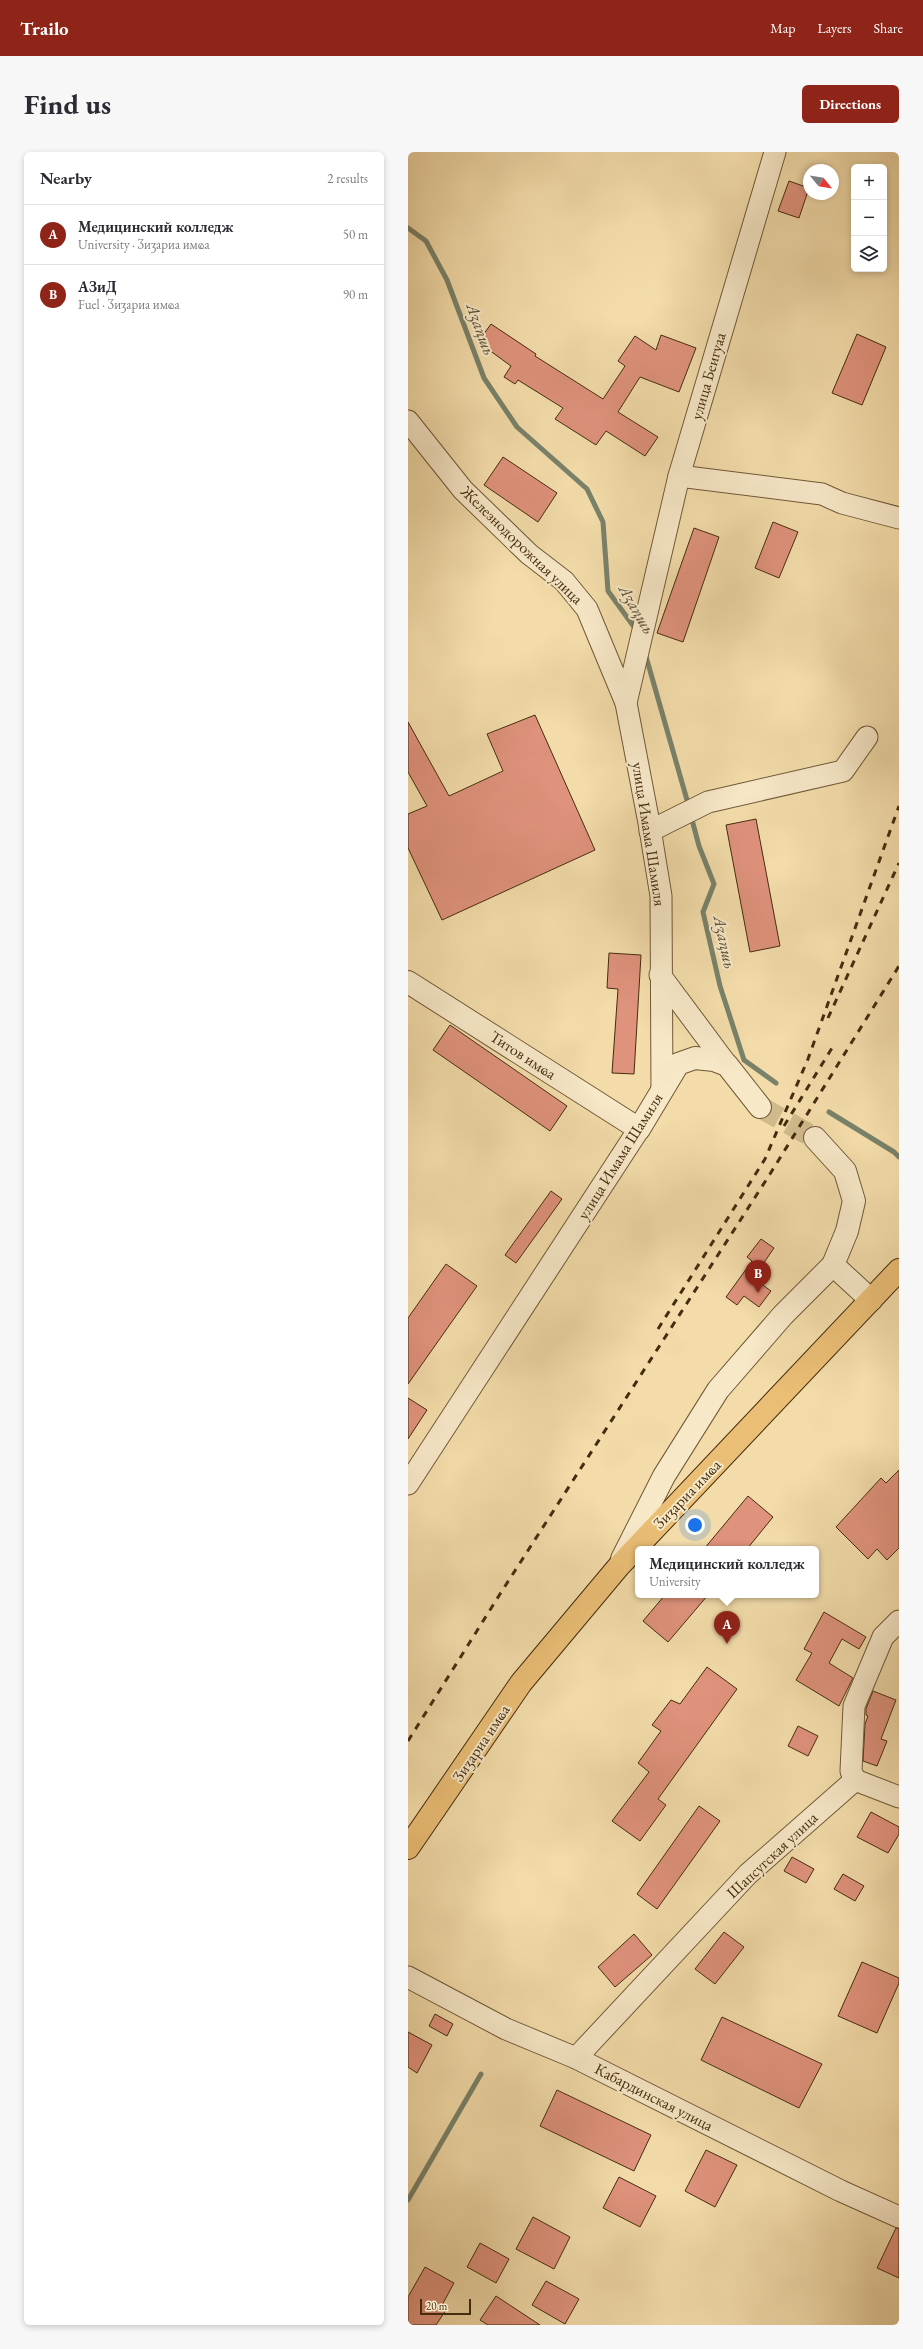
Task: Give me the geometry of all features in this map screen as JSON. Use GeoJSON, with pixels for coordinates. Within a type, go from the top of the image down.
{"type":"FeatureCollection","features":[{"type":"Feature","properties":{"kind":"highway","name":"Ӡиӡариа имҩа"},"geometry":{"type":"LineString","coordinates":[[638,1546],[899,1270]]}},
{"type":"Feature","properties":{"kind":"highway","name":"Ӡиӡариа имҩа"},"geometry":{"type":"LineString","coordinates":[[408,1848],[521,1683],[619,1566],[635,1549]]}},
{"type":"Feature","properties":{"kind":"street","name":"улица Беигуаа"},"geometry":{"type":"LineString","coordinates":[[634,663],[679,476],[775,152]]}},
{"type":"Feature","properties":{"kind":"street","name":"Железнодорожная улица"},"geometry":{"type":"LineString","coordinates":[[408,421],[463,490],[529,554],[564,581],[587,609],[626,703]]}},
{"type":"Feature","properties":{"kind":"street"},"geometry":{"type":"LineString","coordinates":[[679,476],[822,494],[842,503],[899,518]]}},
{"type":"Feature","properties":{"kind":"street","name":"улица Имама Шамиля"},"geometry":{"type":"LineString","coordinates":[[408,1484],[639,1129],[662,1091],[660,975],[661,896],[659,826],[626,703],[634,663]]}},
{"type":"Feature","properties":{"kind":"street"},"geometry":{"type":"LineString","coordinates":[[659,826],[708,802],[843,771],[867,737]]}},
{"type":"Feature","properties":{"kind":"street"},"geometry":{"type":"LineString","coordinates":[[660,975],[727,1065],[760,1106]]}},
{"type":"Feature","properties":{"kind":"street","name":"Титов имҩа"},"geometry":{"type":"LineString","coordinates":[[408,982],[639,1129]]}},
{"type":"Feature","properties":{"kind":"street"},"geometry":{"type":"LineString","coordinates":[[662,1091],[678,1064],[695,1058],[714,1060],[727,1065]]}},
{"type":"Feature","properties":{"kind":"street"},"geometry":{"type":"LineString","coordinates":[[619,1566],[664,1476],[718,1390],[783,1315],[833,1265],[847,1231],[854,1201],[845,1171],[815,1138]]}},
{"type":"Feature","properties":{"kind":"street"},"geometry":{"type":"LineString","coordinates":[[833,1265],[871,1300]]}},
{"type":"Feature","properties":{"kind":"street"},"geometry":{"type":"LineString","coordinates":[[899,1621],[884,1637],[854,1706],[851,1771],[855,1780],[899,1797]]}},
{"type":"Feature","properties":{"kind":"street","name":"Шапсугская улица"},"geometry":{"type":"LineString","coordinates":[[576,2058],[748,1874],[855,1780]]}},
{"type":"Feature","properties":{"kind":"street","name":"Кабардинская улица"},"geometry":{"type":"LineString","coordinates":[[408,1977],[506,2029],[576,2058],[841,2191],[899,2217]]}},
{"type":"Feature","properties":{"kind":"building"},"geometry":{"type":"Polygon","coordinates":[[[789,181],[803,186],[803,200],[805,200],[799,218],[778,211],[789,181]]]}},
{"type":"Feature","properties":{"kind":"building"},"geometry":{"type":"Polygon","coordinates":[[[491,324],[536,354],[535,356],[603,399],[625,366],[618,361],[635,336],[656,350],[661,335],[696,348],[679,392],[640,377],[618,412],[658,437],[645,456],[606,431],[596,445],[555,419],[563,408],[518,380],[515,384],[504,377],[511,366],[478,342],[491,324]]]}},
{"type":"Feature","properties":{"kind":"building"},"geometry":{"type":"Polygon","coordinates":[[[857,334],[886,347],[862,405],[832,393],[857,334]]]}},
{"type":"Feature","properties":{"kind":"building"},"geometry":{"type":"Polygon","coordinates":[[[503,457],[557,493],[538,522],[484,485],[503,457]]]}},
{"type":"Feature","properties":{"kind":"building"},"geometry":{"type":"Polygon","coordinates":[[[773,522],[798,532],[779,578],[755,568],[773,522]]]}},
{"type":"Feature","properties":{"kind":"building"},"geometry":{"type":"Polygon","coordinates":[[[694,528],[719,537],[683,642],[657,633],[694,528]]]}},
{"type":"Feature","properties":{"kind":"building"},"geometry":{"type":"Polygon","coordinates":[[[535,715],[595,850],[442,920],[408,848],[408,814],[427,806],[408,772],[408,722],[449,796],[503,771],[487,734],[535,715]]]}},
{"type":"Feature","properties":{"kind":"building"},"geometry":{"type":"Polygon","coordinates":[[[756,819],[780,946],[750,952],[726,825],[756,819]]]}},
{"type":"Feature","properties":{"kind":"building"},"geometry":{"type":"Polygon","coordinates":[[[609,953],[641,955],[634,1074],[612,1073],[618,989],[607,988],[609,953]]]}},
{"type":"Feature","properties":{"kind":"building"},"geometry":{"type":"Polygon","coordinates":[[[450,1025],[567,1106],[550,1131],[433,1050],[450,1025]]]}},
{"type":"Feature","properties":{"kind":"building"},"geometry":{"type":"Polygon","coordinates":[[[551,1191],[562,1199],[516,1263],[505,1255],[551,1191]]]}},
{"type":"Feature","properties":{"kind":"building"},"geometry":{"type":"Polygon","coordinates":[[[761,1239],[774,1248],[761,1267],[764,1269],[756,1280],[771,1291],[759,1307],[744,1296],[737,1305],[726,1297],[752,1261],[747,1257],[761,1239]]]}},
{"type":"Feature","properties":{"kind":"building"},"geometry":{"type":"Polygon","coordinates":[[[446,1264],[477,1286],[408,1384],[408,1318],[446,1264]]]}},
{"type":"Feature","properties":{"kind":"building"},"geometry":{"type":"Polygon","coordinates":[[[408,1398],[427,1410],[408,1439],[408,1398]]]}},
{"type":"Feature","properties":{"kind":"building"},"geometry":{"type":"Polygon","coordinates":[[[899,1470],[899,1548],[887,1560],[877,1549],[868,1559],[836,1527],[881,1478],[886,1483],[899,1470]]]}},
{"type":"Feature","properties":{"kind":"building"},"geometry":{"type":"Polygon","coordinates":[[[748,1496],[773,1517],[749,1546],[706,1546],[748,1496]]]}},
{"type":"Feature","properties":{"kind":"building"},"geometry":{"type":"Polygon","coordinates":[[[662,1598],[705,1598],[668,1642],[643,1621],[662,1598]]]}},
{"type":"Feature","properties":{"kind":"building"},"geometry":{"type":"Polygon","coordinates":[[[824,1612],[866,1637],[859,1649],[842,1639],[829,1663],[853,1678],[839,1706],[796,1680],[812,1653],[804,1649],[824,1612]]]}},
{"type":"Feature","properties":{"kind":"building"},"geometry":{"type":"Polygon","coordinates":[[[707,1667],[737,1689],[658,1799],[666,1805],[640,1841],[612,1821],[649,1772],[638,1763],[661,1731],[652,1725],[671,1700],[680,1704],[707,1667]]]}},
{"type":"Feature","properties":{"kind":"building"},"geometry":{"type":"Polygon","coordinates":[[[873,1691],[896,1700],[881,1739],[887,1741],[877,1766],[863,1761],[865,1724],[868,1716],[866,1715],[866,1709],[873,1691]]]}},
{"type":"Feature","properties":{"kind":"building"},"geometry":{"type":"Polygon","coordinates":[[[798,1726],[818,1736],[808,1756],[788,1746],[798,1726]]]}},
{"type":"Feature","properties":{"kind":"building"},"geometry":{"type":"Polygon","coordinates":[[[699,1806],[720,1821],[657,1909],[637,1894],[699,1806]]]}},
{"type":"Feature","properties":{"kind":"building"},"geometry":{"type":"Polygon","coordinates":[[[871,1812],[899,1827],[899,1834],[888,1853],[857,1837],[871,1812]]]}},
{"type":"Feature","properties":{"kind":"building"},"geometry":{"type":"Polygon","coordinates":[[[792,1857],[814,1869],[806,1883],[784,1871],[792,1857]]]}},
{"type":"Feature","properties":{"kind":"building"},"geometry":{"type":"Polygon","coordinates":[[[843,1874],[864,1886],[855,1901],[834,1889],[843,1874]]]}},
{"type":"Feature","properties":{"kind":"building"},"geometry":{"type":"Polygon","coordinates":[[[724,1932],[744,1947],[715,1984],[695,1969],[724,1932]]]}},
{"type":"Feature","properties":{"kind":"building"},"geometry":{"type":"Polygon","coordinates":[[[634,1934],[652,1955],[615,1987],[598,1967],[634,1934]]]}},
{"type":"Feature","properties":{"kind":"building"},"geometry":{"type":"Polygon","coordinates":[[[862,1962],[899,1978],[899,1983],[877,2033],[838,2016],[862,1962]]]}},
{"type":"Feature","properties":{"kind":"building"},"geometry":{"type":"Polygon","coordinates":[[[435,2014],[453,2024],[447,2036],[429,2026],[435,2014]]]}},
{"type":"Feature","properties":{"kind":"building"},"geometry":{"type":"Polygon","coordinates":[[[722,2017],[822,2064],[799,2108],[701,2060],[722,2017]]]}},
{"type":"Feature","properties":{"kind":"building"},"geometry":{"type":"Polygon","coordinates":[[[408,2032],[432,2045],[417,2073],[408,2067],[408,2032]]]}},
{"type":"Feature","properties":{"kind":"building"},"geometry":{"type":"Polygon","coordinates":[[[557,2090],[651,2135],[634,2171],[540,2126],[557,2090]]]}},
{"type":"Feature","properties":{"kind":"building"},"geometry":{"type":"Polygon","coordinates":[[[706,2150],[737,2165],[715,2207],[685,2191],[706,2150]]]}},
{"type":"Feature","properties":{"kind":"building"},"geometry":{"type":"Polygon","coordinates":[[[619,2177],[656,2196],[640,2227],[603,2208],[619,2177]]]}},
{"type":"Feature","properties":{"kind":"building"},"geometry":{"type":"Polygon","coordinates":[[[533,2217],[570,2237],[554,2269],[516,2249],[533,2217]]]}},
{"type":"Feature","properties":{"kind":"building"},"geometry":{"type":"Polygon","coordinates":[[[896,2228],[899,2229],[899,2278],[877,2268],[896,2228]]]}},
{"type":"Feature","properties":{"kind":"building"},"geometry":{"type":"Polygon","coordinates":[[[480,2243],[509,2259],[496,2283],[467,2267],[480,2243]]]}},
{"type":"Feature","properties":{"kind":"building"},"geometry":{"type":"Polygon","coordinates":[[[425,2267],[454,2283],[441,2307],[446,2310],[436,2325],[408,2325],[408,2297],[425,2267]]]}},
{"type":"Feature","properties":{"kind":"building"},"geometry":{"type":"Polygon","coordinates":[[[546,2281],[579,2299],[565,2324],[532,2305],[546,2281]]]}},
{"type":"Feature","properties":{"kind":"building"},"geometry":{"type":"Polygon","coordinates":[[[496,2296],[540,2325],[488,2325],[480,2320],[496,2296]]]}},
{"type":"Feature","properties":{"kind":"waterway","name":"Аӡаԥшь"},"geometry":{"type":"LineString","coordinates":[[408,228],[426,241],[447,280],[484,378],[517,427],[587,489],[603,522],[608,591],[637,631]]}},
{"type":"Feature","properties":{"kind":"waterway","name":"Аӡаԥшь"},"geometry":{"type":"LineString","coordinates":[[645,653],[689,807]]}},
{"type":"Feature","properties":{"kind":"waterway","name":"Аӡаԥшь"},"geometry":{"type":"LineString","coordinates":[[691,816],[699,846],[714,884],[703,912],[720,986],[744,1060],[776,1083]]}},
{"type":"Feature","properties":{"kind":"waterway","name":"Аӡаԥшь"},"geometry":{"type":"LineString","coordinates":[[829,1112],[894,1152],[899,1157]]}},
{"type":"Feature","properties":{"kind":"waterway"},"geometry":{"type":"LineString","coordinates":[[408,2200],[481,2074]]}},
{"type":"Feature","properties":{"kind":"tunnel"},"geometry":{"type":"LineString","coordinates":[[760,1107],[815,1138]]}},
{"type":"Feature","properties":{"kind":"railway"},"geometry":{"type":"LineString","coordinates":[[658,1329],[765,1159],[808,1059],[899,806]]}},
{"type":"Feature","properties":{"kind":"railway"},"geometry":{"type":"LineString","coordinates":[[828,1018],[899,863]]}},
{"type":"Feature","properties":{"kind":"railway"},"geometry":{"type":"LineString","coordinates":[[408,1741],[500,1594],[770,1174],[899,966]]}},
{"type":"Feature","properties":{"kind":"railway"},"geometry":{"type":"LineString","coordinates":[[784,1126],[832,1048]]}},
{"type":"Feature","properties":{"kind":"place","name":"АЗиД"},"geometry":{"type":"Point","coordinates":[758,1293]}},
{"type":"Feature","properties":{"kind":"place","name":"Медицинский колледж"},"geometry":{"type":"Point","coordinates":[727,1644]}}]}
